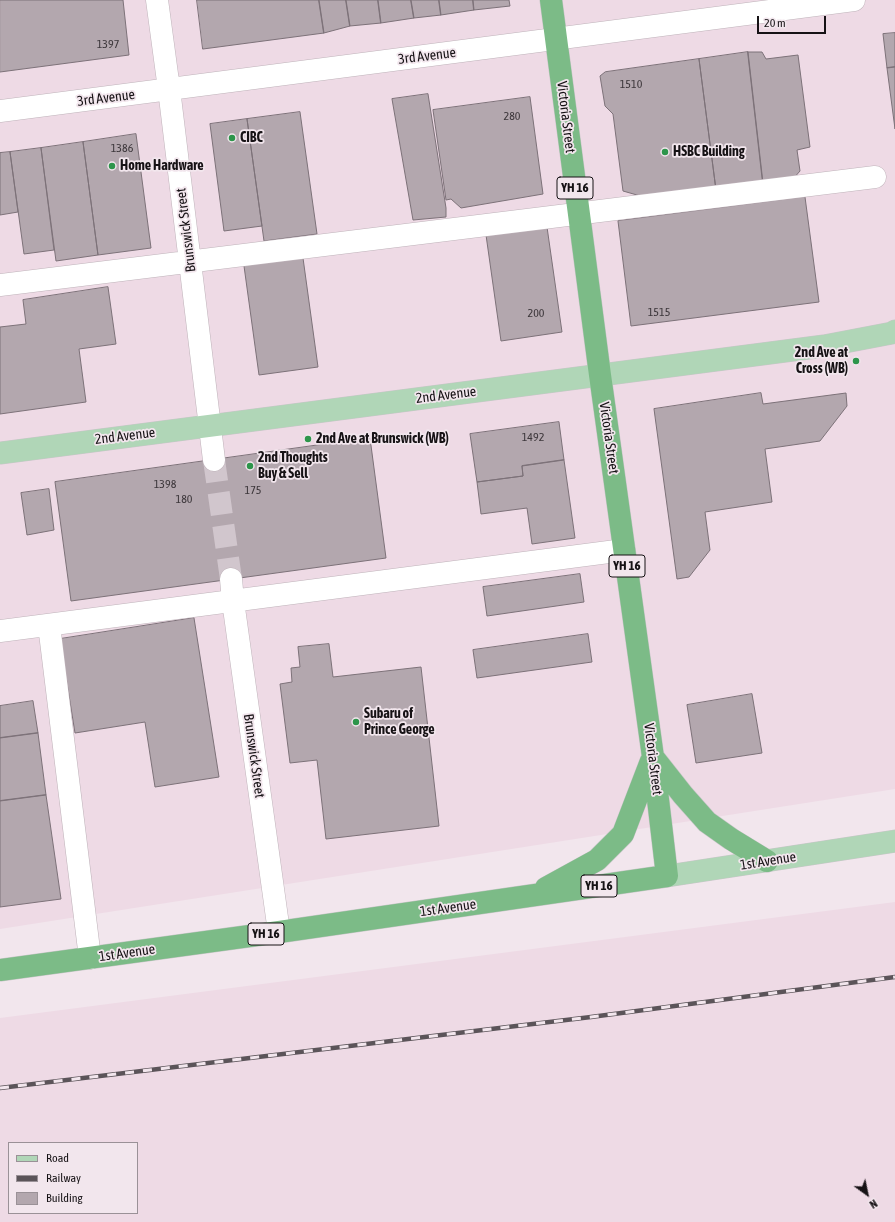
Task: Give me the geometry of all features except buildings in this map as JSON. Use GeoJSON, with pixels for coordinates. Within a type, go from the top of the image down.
{"type":"FeatureCollection","features":[{"type":"Feature","properties":{"kind":"highway","name":"Victoria Street"},"geometry":{"type":"LineString","coordinates":[[551,0],[600,375],[653,757],[666,876]]}},
{"type":"Feature","properties":{"kind":"highway"},"geometry":{"type":"LineString","coordinates":[[653,757],[683,795],[707,822],[731,840],[767,861]]}},
{"type":"Feature","properties":{"kind":"highway"},"geometry":{"type":"LineString","coordinates":[[532,895],[597,860],[623,834],[653,757]]}},
{"type":"Feature","properties":{"kind":"highway","name":"1st Avenue"},"geometry":{"type":"LineString","coordinates":[[0,970],[280,932],[666,876]]}},
{"type":"Feature","properties":{"kind":"main road","name":"2nd Avenue"},"geometry":{"type":"LineString","coordinates":[[0,453],[824,346],[893,332]]}},
{"type":"Feature","properties":{"kind":"main road","name":"1st Avenue"},"geometry":{"type":"LineString","coordinates":[[666,876],[895,841]]}},
{"type":"Feature","properties":{"kind":"street","name":"Brunswick Street"},"geometry":{"type":"LineString","coordinates":[[157,0],[214,460]]}},
{"type":"Feature","properties":{"kind":"street","name":"3rd Avenue"},"geometry":{"type":"LineString","coordinates":[[0,111],[854,0]]}},
{"type":"Feature","properties":{"kind":"street"},"geometry":{"type":"LineString","coordinates":[[0,285],[876,176]]}},
{"type":"Feature","properties":{"kind":"street"},"geometry":{"type":"LineString","coordinates":[[0,631],[624,550]]}},
{"type":"Feature","properties":{"kind":"street","name":"Brunswick Street"},"geometry":{"type":"LineString","coordinates":[[231,579],[232,601],[280,932]]}},
{"type":"Feature","properties":{"kind":"street"},"geometry":{"type":"LineString","coordinates":[[49,625],[90,958]]}},
{"type":"Feature","properties":{"kind":"shaded area"},"geometry":{"type":"Polygon","coordinates":[[[0,0],[895,0],[895,789],[0,929],[0,0]]]}},
{"type":"Feature","properties":{"kind":"shaded area"},"geometry":{"type":"Polygon","coordinates":[[[895,902],[895,1222],[0,1222],[0,1018],[895,902]]]}},
{"type":"Feature","properties":{"kind":"tunnel"},"geometry":{"type":"LineString","coordinates":[[214,460],[231,579]]}},
{"type":"Feature","properties":{"kind":"railway"},"geometry":{"type":"LineString","coordinates":[[0,1088],[591,1017],[895,977]]}},
{"type":"Feature","properties":{"kind":"place","name":"CIBC"},"geometry":{"type":"Point","coordinates":[232,138]}},
{"type":"Feature","properties":{"kind":"place","name":"HSBC Building"},"geometry":{"type":"Point","coordinates":[665,152]}},
{"type":"Feature","properties":{"kind":"place","name":"Home Hardware"},"geometry":{"type":"Point","coordinates":[112,166]}},
{"type":"Feature","properties":{"kind":"place","name":"2nd Ave at Cross (WB)"},"geometry":{"type":"Point","coordinates":[856,361]}},
{"type":"Feature","properties":{"kind":"place","name":"2nd Ave at Brunswick (WB)"},"geometry":{"type":"Point","coordinates":[308,439]}},
{"type":"Feature","properties":{"kind":"place","name":"2nd Thoughts Buy & Sell"},"geometry":{"type":"Point","coordinates":[250,466]}},
{"type":"Feature","properties":{"kind":"place","name":"Subaru of Prince George"},"geometry":{"type":"Point","coordinates":[356,722]}}]}
